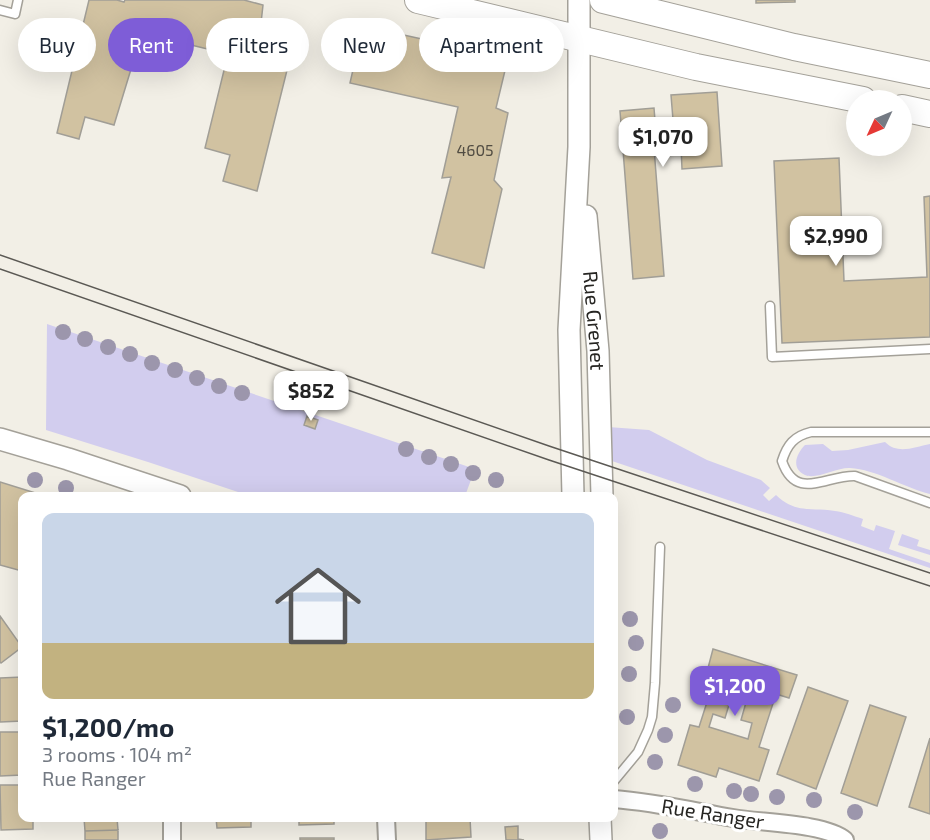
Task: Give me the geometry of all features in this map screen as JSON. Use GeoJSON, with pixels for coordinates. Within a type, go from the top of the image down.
{"type":"FeatureCollection","features":[{"type":"Feature","properties":{"kind":"main road"},"geometry":{"type":"LineString","coordinates":[[418,0],[696,67],[846,97]]}},
{"type":"Feature","properties":{"kind":"main road"},"geometry":{"type":"LineString","coordinates":[[603,0],[794,47],[930,75]]}},
{"type":"Feature","properties":{"kind":"main road"},"geometry":{"type":"LineString","coordinates":[[912,110],[930,114]]}},
{"type":"Feature","properties":{"kind":"street","name":"Rue Grenet"},"geometry":{"type":"LineString","coordinates":[[573,492],[569,330],[579,147],[579,0]]}},
{"type":"Feature","properties":{"kind":"street","name":"Rue Grenet"},"geometry":{"type":"LineString","coordinates":[[579,147],[597,330],[602,492]]}},
{"type":"Feature","properties":{"kind":"street"},"geometry":{"type":"LineString","coordinates":[[0,439],[78,462],[163,492]]}},
{"type":"Feature","properties":{"kind":"street","name":"Rue Ranger"},"geometry":{"type":"LineString","coordinates":[[618,799],[816,829],[831,832],[845,840]]}},
{"type":"Feature","properties":{"kind":"street"},"geometry":{"type":"LineString","coordinates":[[172,822],[172,840]]}},
{"type":"Feature","properties":{"kind":"street"},"geometry":{"type":"LineString","coordinates":[[386,822],[387,840]]}},
{"type":"Feature","properties":{"kind":"street"},"geometry":{"type":"LineString","coordinates":[[600,822],[601,840]]}},
{"type":"Feature","properties":{"kind":"lane"},"geometry":{"type":"LineString","coordinates":[[0,10],[15,14],[18,0]]}},
{"type":"Feature","properties":{"kind":"lane"},"geometry":{"type":"LineString","coordinates":[[770,306],[772,357],[930,349]]}},
{"type":"Feature","properties":{"kind":"lane"},"geometry":{"type":"LineString","coordinates":[[930,432],[811,432],[800,435],[790,442],[782,461],[786,472],[795,481],[807,484],[825,482],[843,476],[855,476],[930,503]]}},
{"type":"Feature","properties":{"kind":"lane"},"geometry":{"type":"LineString","coordinates":[[618,776],[638,752],[652,717],[660,547]]}},
{"type":"Feature","properties":{"kind":"shaded area"},"geometry":{"type":"Polygon","coordinates":[[[47,324],[475,469],[466,492],[238,492],[46,430],[47,324]]]}},
{"type":"Feature","properties":{"kind":"shaded area"},"geometry":{"type":"Polygon","coordinates":[[[608,427],[649,430],[707,460],[761,480],[770,488],[763,495],[769,501],[776,495],[790,505],[804,509],[838,512],[863,519],[861,526],[874,531],[876,525],[895,531],[889,549],[930,563],[930,568],[609,460],[608,427]]]}},
{"type":"Feature","properties":{"kind":"shaded area"},"geometry":{"type":"Polygon","coordinates":[[[885,442],[901,449],[930,444],[930,494],[860,469],[845,468],[810,476],[800,472],[796,465],[796,460],[805,445],[823,444],[832,451],[885,442]]]}},
{"type":"Feature","properties":{"kind":"shaded area"},"geometry":{"type":"Polygon","coordinates":[[[902,534],[919,540],[917,546],[930,550],[930,555],[898,545],[902,534]]]}},
{"type":"Feature","properties":{"kind":"building"},"geometry":{"type":"Polygon","coordinates":[[[89,0],[124,2],[125,0],[244,0],[263,5],[262,18],[206,18],[206,49],[194,46],[194,18],[108,18],[108,72],[130,72],[114,125],[85,117],[79,139],[57,133],[72,72],[96,72],[96,18],[85,18],[89,0]]]}},
{"type":"Feature","properties":{"kind":"building"},"geometry":{"type":"Polygon","coordinates":[[[756,0],[795,0],[795,2],[756,3],[756,0]]]}},
{"type":"Feature","properties":{"kind":"building"},"geometry":{"type":"Polygon","coordinates":[[[407,36],[419,38],[419,72],[505,72],[496,108],[508,113],[494,180],[502,189],[484,268],[432,253],[451,177],[442,178],[458,107],[350,83],[353,72],[407,72],[407,36]]]}},
{"type":"Feature","properties":{"kind":"building"},"geometry":{"type":"Polygon","coordinates":[[[224,72],[287,72],[257,191],[223,181],[230,155],[205,148],[224,72]]]}},
{"type":"Feature","properties":{"kind":"building"},"geometry":{"type":"Polygon","coordinates":[[[717,92],[722,166],[682,169],[681,146],[654,148],[664,276],[633,279],[620,111],[654,108],[656,133],[674,132],[671,95],[717,92]]]}},
{"type":"Feature","properties":{"kind":"building"},"geometry":{"type":"Polygon","coordinates":[[[839,158],[844,281],[927,277],[924,197],[930,196],[930,337],[782,343],[774,161],[839,158]]]}},
{"type":"Feature","properties":{"kind":"building"},"geometry":{"type":"Polygon","coordinates":[[[307,416],[318,420],[315,429],[304,425],[307,416]]]}},
{"type":"Feature","properties":{"kind":"building"},"geometry":{"type":"Polygon","coordinates":[[[0,482],[32,492],[18,492],[18,570],[0,565],[0,482]]]}},
{"type":"Feature","properties":{"kind":"building"},"geometry":{"type":"Polygon","coordinates":[[[0,616],[18,641],[18,650],[0,662],[0,616]]]}},
{"type":"Feature","properties":{"kind":"building"},"geometry":{"type":"Polygon","coordinates":[[[713,649],[797,675],[789,698],[776,694],[759,747],[769,750],[759,781],[719,768],[716,777],[678,765],[690,725],[699,727],[717,671],[708,668],[713,649]],[[732,695],[725,718],[713,714],[709,727],[748,739],[752,723],[741,720],[747,699],[732,695]]]}},
{"type":"Feature","properties":{"kind":"building"},"geometry":{"type":"Polygon","coordinates":[[[18,677],[18,721],[0,722],[0,678],[18,677]]]}},
{"type":"Feature","properties":{"kind":"building"},"geometry":{"type":"Polygon","coordinates":[[[808,687],[848,701],[816,789],[777,774],[808,687]]]}},
{"type":"Feature","properties":{"kind":"building"},"geometry":{"type":"Polygon","coordinates":[[[870,705],[906,717],[877,806],[841,793],[870,705]]]}},
{"type":"Feature","properties":{"kind":"building"},"geometry":{"type":"Polygon","coordinates":[[[0,732],[18,732],[18,775],[0,776],[0,732]]]}},
{"type":"Feature","properties":{"kind":"building"},"geometry":{"type":"Polygon","coordinates":[[[930,738],[930,814],[909,807],[930,738]]]}},
{"type":"Feature","properties":{"kind":"building"},"geometry":{"type":"Polygon","coordinates":[[[0,785],[18,785],[18,822],[33,822],[33,829],[1,830],[0,785]]]}},
{"type":"Feature","properties":{"kind":"building"},"geometry":{"type":"Polygon","coordinates":[[[84,822],[117,822],[118,830],[85,831],[84,822]]]}},
{"type":"Feature","properties":{"kind":"building"},"geometry":{"type":"Polygon","coordinates":[[[216,822],[251,822],[251,827],[217,828],[216,822]]]}},
{"type":"Feature","properties":{"kind":"building"},"geometry":{"type":"Polygon","coordinates":[[[299,822],[334,822],[334,824],[299,825],[299,822]]]}},
{"type":"Feature","properties":{"kind":"building"},"geometry":{"type":"Polygon","coordinates":[[[426,822],[470,822],[471,837],[426,840],[426,822]]]}},
{"type":"Feature","properties":{"kind":"building"},"geometry":{"type":"Polygon","coordinates":[[[518,826],[518,839],[524,840],[506,840],[505,827],[518,826]]]}},
{"type":"Feature","properties":{"kind":"building"},"geometry":{"type":"Polygon","coordinates":[[[118,830],[118,840],[85,840],[85,831],[118,830]]]}},
{"type":"Feature","properties":{"kind":"building"},"geometry":{"type":"Polygon","coordinates":[[[300,838],[334,838],[334,840],[300,840],[300,838]]]}},
{"type":"Feature","properties":{"kind":"tram line"},"geometry":{"type":"LineString","coordinates":[[0,255],[549,446],[930,573]]}},
{"type":"Feature","properties":{"kind":"tram line"},"geometry":{"type":"LineString","coordinates":[[0,269],[549,460],[930,586]]}}]}
